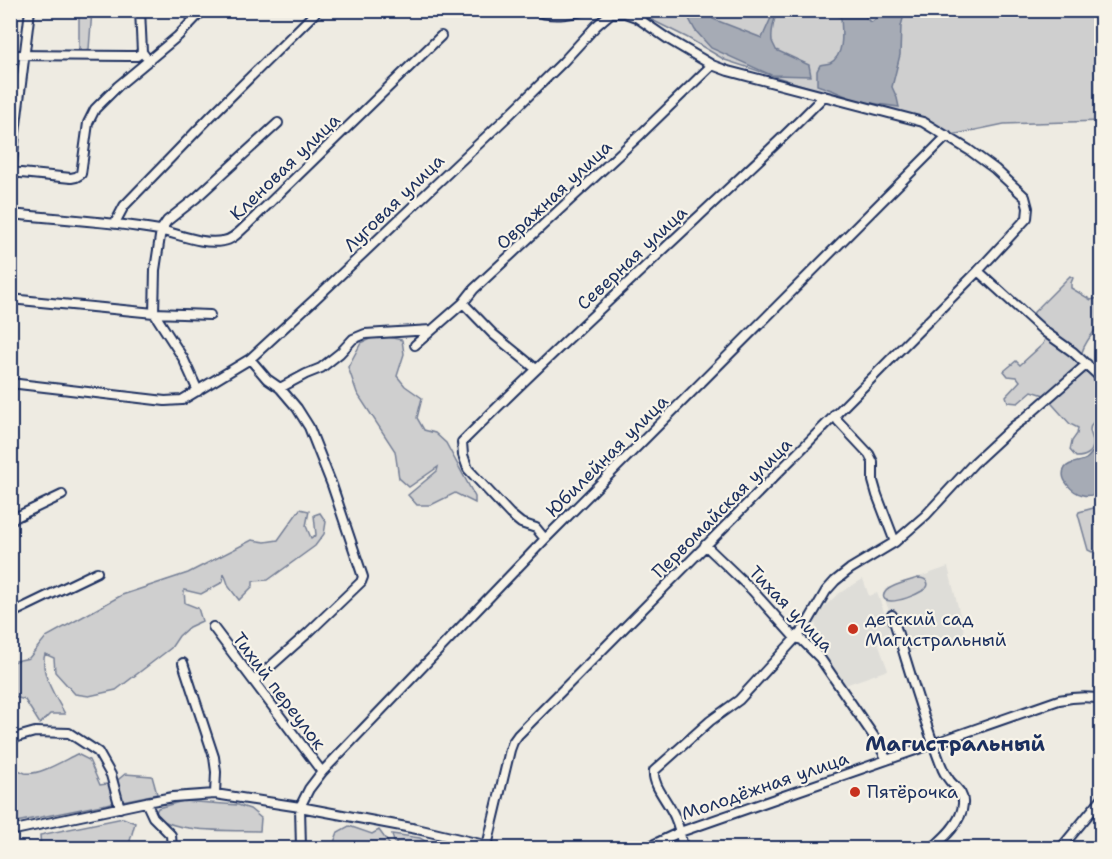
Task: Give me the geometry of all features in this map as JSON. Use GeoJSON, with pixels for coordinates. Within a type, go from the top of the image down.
{"type":"FeatureCollection","features":[{"type":"Feature","properties":{"kind":"street"},"geometry":{"type":"LineString","coordinates":[[10,177],[13,133],[30,10]]}},
{"type":"Feature","properties":{"kind":"street"},"geometry":{"type":"LineString","coordinates":[[140,10],[142,52],[149,60]]}},
{"type":"Feature","properties":{"kind":"street"},"geometry":{"type":"LineString","coordinates":[[11,172],[76,177],[81,174],[89,118],[118,86],[178,36],[203,10]]}},
{"type":"Feature","properties":{"kind":"street"},"geometry":{"type":"LineString","coordinates":[[115,223],[124,206],[318,10]]}},
{"type":"Feature","properties":{"kind":"street"},"geometry":{"type":"LineString","coordinates":[[534,10],[558,15],[588,10]]}},
{"type":"Feature","properties":{"kind":"street"},"geometry":{"type":"LineString","coordinates":[[610,12],[626,13],[636,17],[712,65],[737,74],[923,122],[947,136]]}},
{"type":"Feature","properties":{"kind":"street","name":"Луговая улица"},"geometry":{"type":"LineString","coordinates":[[10,383],[165,401],[182,400],[250,359],[508,116],[610,12]]}},
{"type":"Feature","properties":{"kind":"street","name":"Кленовая улица"},"geometry":{"type":"LineString","coordinates":[[10,214],[115,223],[219,242],[231,238],[257,216],[441,36]]}},
{"type":"Feature","properties":{"kind":"street"},"geometry":{"type":"LineString","coordinates":[[10,55],[136,56],[142,52]]}},
{"type":"Feature","properties":{"kind":"street","name":"Овражная улица"},"geometry":{"type":"LineString","coordinates":[[415,345],[463,303],[474,289],[712,65]]}},
{"type":"Feature","properties":{"kind":"street","name":"Северная улица"},"geometry":{"type":"LineString","coordinates":[[545,539],[536,528],[520,523],[468,470],[462,442],[536,369],[765,156],[824,96]]}},
{"type":"Feature","properties":{"kind":"street"},"geometry":{"type":"LineString","coordinates":[[198,391],[183,358],[154,314],[155,270],[161,230],[278,123]]}},
{"type":"Feature","properties":{"kind":"street","name":"Первомайская улица"},"geometry":{"type":"LineString","coordinates":[[487,846],[510,750],[518,735],[978,271],[1027,218],[1028,208],[1025,197],[994,169],[947,136]]}},
{"type":"Feature","properties":{"kind":"street","name":"Юбилейная улица"},"geometry":{"type":"LineString","coordinates":[[300,807],[309,789],[322,772],[545,539],[947,136]]}},
{"type":"Feature","properties":{"kind":"street"},"geometry":{"type":"LineString","coordinates":[[978,271],[1045,332],[1087,364],[1101,379]]}},
{"type":"Feature","properties":{"kind":"street"},"geometry":{"type":"LineString","coordinates":[[10,299],[154,314],[210,315]]}},
{"type":"Feature","properties":{"kind":"street"},"geometry":{"type":"LineString","coordinates":[[463,303],[493,334],[536,369]]}},
{"type":"Feature","properties":{"kind":"street"},"geometry":{"type":"LineString","coordinates":[[280,388],[321,368],[353,339],[365,334],[431,330]]}},
{"type":"Feature","properties":{"kind":"street"},"geometry":{"type":"LineString","coordinates":[[250,359],[267,379],[280,388],[309,427],[332,485],[363,577],[361,582],[309,632],[254,681]]}},
{"type":"Feature","properties":{"kind":"street"},"geometry":{"type":"LineString","coordinates":[[682,849],[676,819],[654,780],[654,771],[710,721],[739,700],[804,629],[826,591],[836,581],[850,569],[890,547],[926,515],[1014,426],[1087,364]]}},
{"type":"Feature","properties":{"kind":"street"},"geometry":{"type":"LineString","coordinates":[[835,414],[838,421],[872,459],[873,481],[895,542]]}},
{"type":"Feature","properties":{"kind":"street"},"geometry":{"type":"LineString","coordinates":[[10,520],[63,495]]}},
{"type":"Feature","properties":{"kind":"street","name":"Тихая улица"},"geometry":{"type":"LineString","coordinates":[[705,545],[752,590],[795,638],[802,640],[820,658],[877,741],[887,760]]}},
{"type":"Feature","properties":{"kind":"street"},"geometry":{"type":"LineString","coordinates":[[10,614],[97,572]]}},
{"type":"Feature","properties":{"kind":"street"},"geometry":{"type":"LineString","coordinates":[[892,615],[933,744],[944,772],[963,798],[963,806],[953,826],[932,849]]}},
{"type":"Feature","properties":{"kind":"street","name":"Тихий переулок"},"geometry":{"type":"LineString","coordinates":[[213,627],[322,772]]}},
{"type":"Feature","properties":{"kind":"street"},"geometry":{"type":"LineString","coordinates":[[183,663],[214,757],[215,794]]}},
{"type":"Feature","properties":{"kind":"street","name":"Молодёжная улица"},"geometry":{"type":"LineString","coordinates":[[646,849],[680,832],[1059,700],[1073,697],[1101,699]]}},
{"type":"Feature","properties":{"kind":"street"},"geometry":{"type":"LineString","coordinates":[[10,739],[35,732],[69,733],[98,752],[111,775],[120,808]]}},
{"type":"Feature","properties":{"kind":"street"},"geometry":{"type":"LineString","coordinates":[[10,831],[146,802],[197,794],[215,794],[429,831],[497,849]]}},
{"type":"Feature","properties":{"kind":"street"},"geometry":{"type":"LineString","coordinates":[[1061,849],[1101,798]]}},
{"type":"Feature","properties":{"kind":"street"},"geometry":{"type":"LineString","coordinates":[[146,802],[153,817],[171,835],[172,849]]}},
{"type":"Feature","properties":{"kind":"street"},"geometry":{"type":"LineString","coordinates":[[300,807],[301,849]]}},
{"type":"Feature","properties":{"kind":"shaded area"},"geometry":{"type":"Polygon","coordinates":[[[79,11],[92,11],[89,49],[79,51],[79,11]]]}},
{"type":"Feature","properties":{"kind":"shaded area"},"geometry":{"type":"Polygon","coordinates":[[[639,11],[1101,11],[1101,121],[1004,124],[947,136],[923,122],[725,60],[639,11]]]}},
{"type":"Feature","properties":{"kind":"shaded area"},"geometry":{"type":"Polygon","coordinates":[[[677,11],[714,11],[713,19],[762,38],[774,11],[778,11],[772,34],[776,50],[809,65],[811,76],[771,75],[711,48],[695,30],[687,15],[677,11]]]}},
{"type":"Feature","properties":{"kind":"shaded area"},"geometry":{"type":"Polygon","coordinates":[[[833,11],[861,11],[872,22],[885,11],[905,11],[901,26],[900,55],[892,87],[899,107],[857,101],[817,85],[817,71],[820,65],[830,63],[835,59],[840,49],[841,18],[833,11]]]}},
{"type":"Feature","properties":{"kind":"shaded area"},"geometry":{"type":"Polygon","coordinates":[[[1070,276],[1073,278],[1071,288],[1091,300],[1101,297],[1102,313],[1100,323],[1081,355],[1084,366],[1101,384],[1101,414],[1090,427],[1093,447],[1090,453],[1076,457],[1070,450],[1078,428],[1070,424],[1044,395],[1032,391],[1018,403],[1008,402],[1006,396],[1020,381],[1017,377],[1008,376],[1004,371],[1016,361],[1020,365],[1043,344],[1046,336],[1033,317],[1034,312],[1070,276]]]}},
{"type":"Feature","properties":{"kind":"shaded area"},"geometry":{"type":"Polygon","coordinates":[[[374,337],[402,340],[404,354],[397,376],[405,386],[422,398],[417,418],[424,430],[435,433],[446,443],[475,497],[475,503],[455,493],[431,505],[417,505],[408,495],[437,471],[438,467],[409,487],[399,478],[395,451],[357,393],[348,367],[361,343],[374,337]]]}},
{"type":"Feature","properties":{"kind":"shaded area"},"geometry":{"type":"Polygon","coordinates":[[[1101,441],[1101,492],[1088,496],[1079,494],[1065,481],[1063,472],[1070,464],[1086,459],[1101,441]]]}},
{"type":"Feature","properties":{"kind":"shaded area"},"geometry":{"type":"Polygon","coordinates":[[[1101,506],[1101,550],[1092,552],[1088,550],[1078,514],[1101,506]]]}},
{"type":"Feature","properties":{"kind":"shaded area"},"geometry":{"type":"Polygon","coordinates":[[[300,509],[309,511],[306,526],[311,538],[316,535],[314,515],[320,513],[326,522],[324,534],[315,546],[268,580],[253,581],[253,586],[239,600],[229,587],[224,573],[223,582],[201,594],[184,590],[185,603],[198,608],[202,621],[189,627],[171,648],[116,690],[89,696],[75,694],[55,672],[54,658],[45,654],[46,677],[65,714],[50,714],[40,724],[25,700],[11,696],[11,662],[29,658],[46,637],[122,595],[188,573],[252,540],[265,542],[278,540],[300,509]]]}},
{"type":"Feature","properties":{"kind":"shaded area"},"geometry":{"type":"Polygon","coordinates":[[[948,567],[966,639],[938,648],[934,643],[906,653],[883,595],[885,589],[948,567]]]}},
{"type":"Feature","properties":{"kind":"shaded area"},"geometry":{"type":"Polygon","coordinates":[[[918,578],[928,583],[927,587],[919,593],[895,601],[887,601],[884,598],[889,589],[918,578]]]}},
{"type":"Feature","properties":{"kind":"shaded area","name":"детский сад Магистральный"},"geometry":{"type":"Polygon","coordinates":[[[863,579],[869,596],[877,593],[889,625],[889,634],[876,638],[888,670],[845,685],[828,664],[814,620],[838,594],[863,579]]]}},
{"type":"Feature","properties":{"kind":"shaded area"},"geometry":{"type":"Polygon","coordinates":[[[77,754],[89,760],[100,785],[114,783],[125,774],[152,776],[157,794],[11,823],[11,767],[25,773],[37,772],[77,754]]]}},
{"type":"Feature","properties":{"kind":"shaded area"},"geometry":{"type":"Polygon","coordinates":[[[183,801],[238,805],[250,809],[261,818],[260,831],[188,828],[174,825],[155,814],[158,808],[183,801]]]}},
{"type":"Feature","properties":{"kind":"shaded area"},"geometry":{"type":"Polygon","coordinates":[[[123,818],[135,823],[128,848],[41,848],[40,835],[123,818]]]}},
{"type":"Feature","properties":{"kind":"shaded area"},"geometry":{"type":"Polygon","coordinates":[[[349,826],[372,834],[379,830],[392,848],[335,848],[333,845],[338,832],[349,826]]]}},
{"type":"Feature","properties":{"kind":"shaded area"},"geometry":{"type":"Polygon","coordinates":[[[392,834],[420,838],[437,848],[401,848],[394,842],[392,834]]]}},
{"type":"Feature","properties":{"kind":"place","name":"детский сад Магистральный"},"geometry":{"type":"Point","coordinates":[853,629]}},
{"type":"Feature","properties":{"kind":"place","name":"Пятёрочка"},"geometry":{"type":"Point","coordinates":[855,792]}},
{"type":"Feature","properties":{"kind":"district","name":"Магистральный"},"geometry":{"type":"Point","coordinates":[955,744]}}]}
